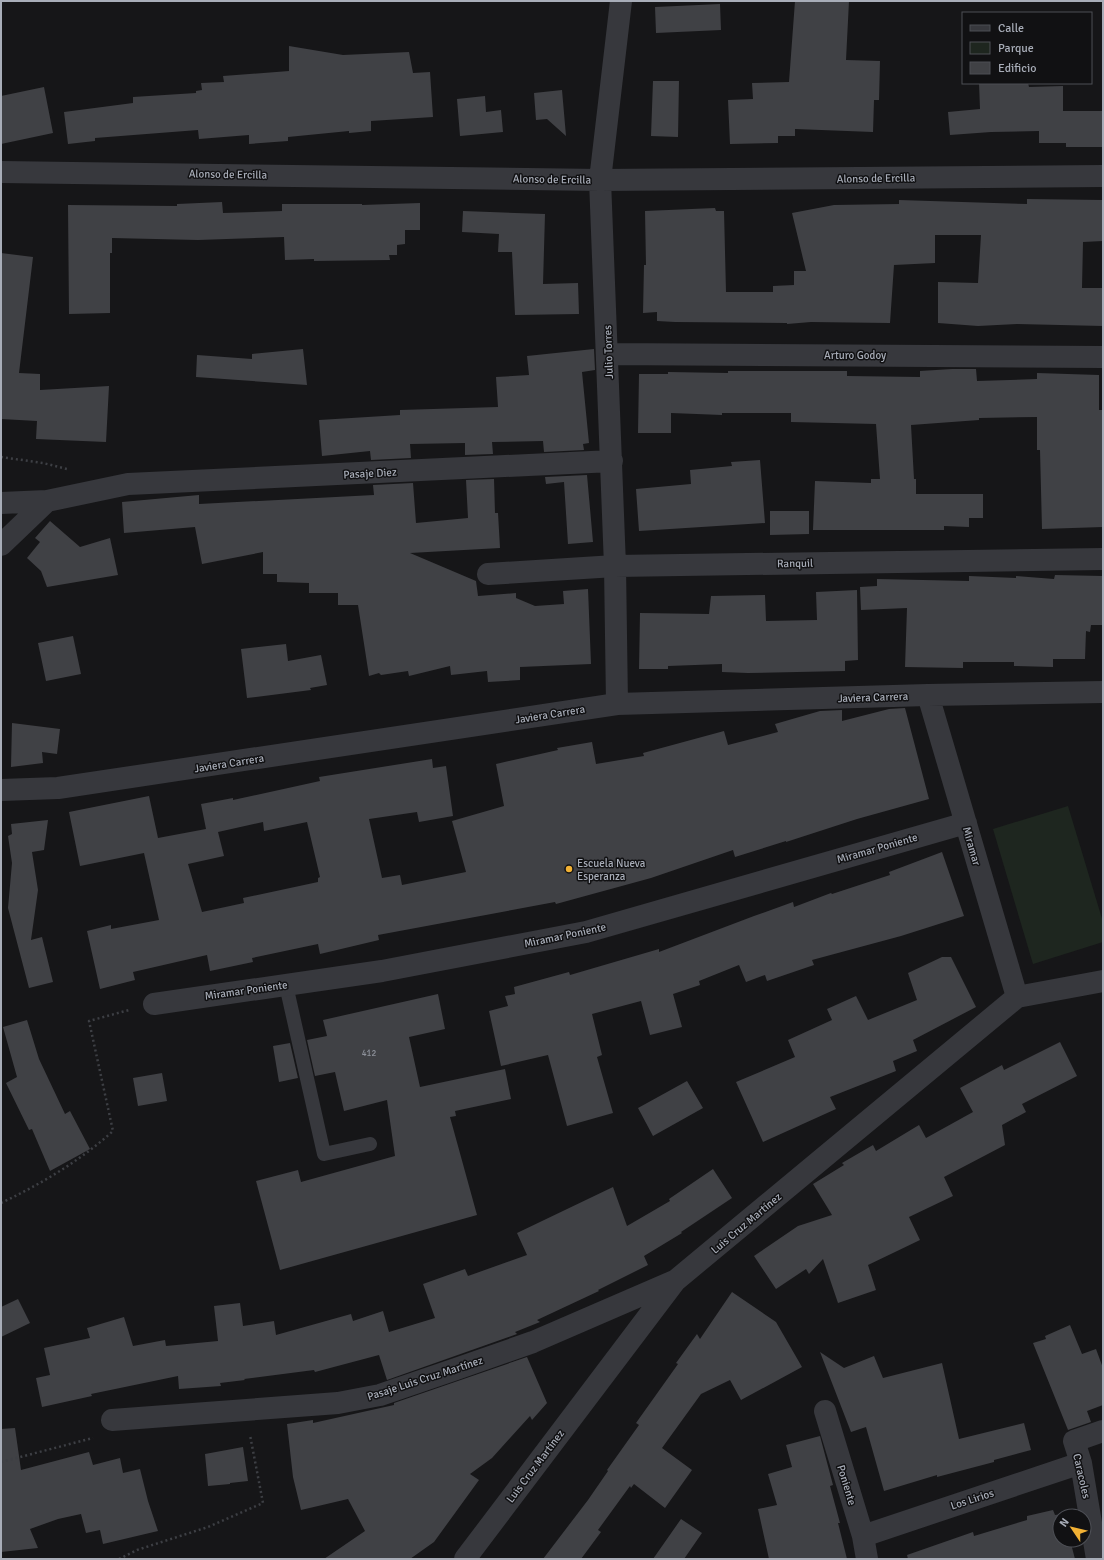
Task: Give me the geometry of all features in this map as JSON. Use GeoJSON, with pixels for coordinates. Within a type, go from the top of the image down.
{"type":"FeatureCollection","features":[{"type":"Feature","properties":{"kind":"street","name":"Julio Torres"},"geometry":{"type":"LineString","coordinates":[[617,704],[612,461],[600,180],[621,1]]}},
{"type":"Feature","properties":{"kind":"street","name":"Alonso de Ercilla"},"geometry":{"type":"LineString","coordinates":[[1,172],[600,180],[1103,176]]}},
{"type":"Feature","properties":{"kind":"street","name":"Arturo Godoy"},"geometry":{"type":"LineString","coordinates":[[608,354],[1103,356]]}},
{"type":"Feature","properties":{"kind":"street","name":"Pasaje Diez"},"geometry":{"type":"LineString","coordinates":[[47,501],[128,484],[612,461]]}},
{"type":"Feature","properties":{"kind":"street"},"geometry":{"type":"LineString","coordinates":[[1,503],[47,501]]}},
{"type":"Feature","properties":{"kind":"street"},"geometry":{"type":"LineString","coordinates":[[1,545],[47,501]]}},
{"type":"Feature","properties":{"kind":"street","name":"Ranquil"},"geometry":{"type":"LineString","coordinates":[[488,574],[615,566],[1103,560]]}},
{"type":"Feature","properties":{"kind":"street","name":"Javiera Carrera"},"geometry":{"type":"LineString","coordinates":[[1,790],[58,788],[617,704],[928,695],[1103,692]]}},
{"type":"Feature","properties":{"kind":"street","name":"Miramar"},"geometry":{"type":"LineString","coordinates":[[928,695],[1017,997]]}},
{"type":"Feature","properties":{"kind":"street","name":"Miramar Poniente"},"geometry":{"type":"LineString","coordinates":[[154,1004],[382,971],[586,932],[966,823]]}},
{"type":"Feature","properties":{"kind":"street","name":"Luis Cruz Martínez"},"geometry":{"type":"LineString","coordinates":[[465,1559],[675,1281],[1017,997],[1103,981]]}},
{"type":"Feature","properties":{"kind":"street","name":"Pasaje Luis Cruz Martínez"},"geometry":{"type":"LineString","coordinates":[[112,1420],[338,1403],[380,1395],[456,1370],[533,1342],[675,1281]]}},
{"type":"Feature","properties":{"kind":"street","name":"Poniente"},"geometry":{"type":"LineString","coordinates":[[825,1411],[863,1536],[867,1559]]}},
{"type":"Feature","properties":{"kind":"street","name":"Caracoles"},"geometry":{"type":"LineString","coordinates":[[1097,1559],[1081,1463],[1074,1441],[1103,1431]]}},
{"type":"Feature","properties":{"kind":"street","name":"Los Lirios"},"geometry":{"type":"LineString","coordinates":[[863,1536],[1081,1463]]}},
{"type":"Feature","properties":{"kind":"lane"},"geometry":{"type":"LineString","coordinates":[[286,984],[324,1154],[370,1144]]}},
{"type":"Feature","properties":{"kind":"path"},"geometry":{"type":"LineString","coordinates":[[1,1204],[31,1189],[86,1153],[113,1131],[89,1021],[107,1015],[154,1004]]}},
{"type":"Feature","properties":{"kind":"path"},"geometry":{"type":"LineString","coordinates":[[119,1559],[136,1550],[208,1527],[263,1503],[245,1409]]}},
{"type":"Feature","properties":{"kind":"path"},"geometry":{"type":"LineString","coordinates":[[1,1462],[92,1439],[112,1420]]}},
{"type":"Feature","properties":{"kind":"green space"},"geometry":{"type":"Polygon","coordinates":[[[1068,806],[1103,922],[1103,942],[1033,964],[993,829],[1068,806]]]}},
{"type":"Feature","properties":{"kind":"building"},"geometry":{"type":"Polygon","coordinates":[[[795,1],[849,1],[846,60],[880,61],[879,100],[874,100],[873,132],[795,129],[795,136],[778,136],[778,143],[730,144],[728,100],[753,99],[752,83],[789,82],[795,1]]]}},
{"type":"Feature","properties":{"kind":"building"},"geometry":{"type":"Polygon","coordinates":[[[720,4],[721,30],[656,33],[655,7],[720,4]]]}},
{"type":"Feature","properties":{"kind":"building"},"geometry":{"type":"Polygon","coordinates":[[[289,46],[343,55],[409,52],[413,73],[430,72],[433,117],[371,121],[371,131],[349,133],[349,131],[288,137],[288,141],[249,144],[249,135],[199,139],[198,130],[95,138],[95,141],[68,144],[64,112],[133,103],[133,97],[196,93],[196,91],[202,90],[201,83],[224,82],[223,76],[289,71],[289,46]]]}},
{"type":"Feature","properties":{"kind":"building"},"geometry":{"type":"Polygon","coordinates":[[[653,81],[679,81],[678,137],[651,136],[653,81]]]}},
{"type":"Feature","properties":{"kind":"building"},"geometry":{"type":"Polygon","coordinates":[[[979,84],[1028,84],[1029,87],[1063,86],[1063,111],[1103,111],[1103,147],[1066,147],[1066,143],[1039,143],[1039,131],[950,135],[948,112],[980,109],[979,84]]]}},
{"type":"Feature","properties":{"kind":"building"},"geometry":{"type":"Polygon","coordinates":[[[44,87],[53,133],[1,144],[1,96],[44,87]]]}},
{"type":"Feature","properties":{"kind":"building"},"geometry":{"type":"Polygon","coordinates":[[[562,90],[566,136],[547,119],[536,120],[534,93],[562,90]]]}},
{"type":"Feature","properties":{"kind":"building"},"geometry":{"type":"Polygon","coordinates":[[[485,96],[486,112],[501,110],[503,132],[460,136],[457,99],[485,96]]]}},
{"type":"Feature","properties":{"kind":"building"},"geometry":{"type":"Polygon","coordinates":[[[1027,199],[1103,200],[1103,241],[1083,242],[1082,288],[1103,288],[1103,326],[1017,324],[978,326],[938,323],[938,282],[978,283],[981,235],[935,235],[935,263],[894,265],[890,323],[811,322],[787,324],[675,322],[657,321],[657,312],[643,313],[644,265],[646,265],[645,211],[715,208],[716,211],[724,211],[726,292],[773,292],[773,286],[794,285],[794,271],[806,271],[792,213],[834,205],[899,204],[899,200],[1027,204],[1027,199]]]}},
{"type":"Feature","properties":{"kind":"building"},"geometry":{"type":"Polygon","coordinates":[[[222,202],[223,213],[282,211],[282,204],[362,205],[420,203],[420,230],[405,230],[405,244],[397,245],[397,255],[389,255],[390,260],[285,260],[284,237],[198,240],[112,238],[112,253],[110,253],[110,313],[69,314],[68,205],[177,206],[177,204],[222,202]]]}},
{"type":"Feature","properties":{"kind":"building"},"geometry":{"type":"Polygon","coordinates":[[[463,211],[545,214],[543,284],[578,283],[579,314],[515,315],[512,252],[498,252],[499,234],[462,232],[463,211]]]}},
{"type":"Feature","properties":{"kind":"building"},"geometry":{"type":"Polygon","coordinates":[[[1,253],[33,257],[19,373],[40,374],[40,390],[109,386],[106,442],[36,439],[37,421],[1,419],[1,253]]]}},
{"type":"Feature","properties":{"kind":"building"},"geometry":{"type":"Polygon","coordinates":[[[303,349],[307,385],[196,377],[197,355],[252,359],[252,354],[303,349]]]}},
{"type":"Feature","properties":{"kind":"building"},"geometry":{"type":"Polygon","coordinates":[[[594,349],[595,370],[582,372],[589,443],[583,444],[584,450],[544,452],[543,441],[492,442],[493,454],[465,455],[465,443],[410,444],[411,458],[371,460],[370,451],[322,456],[319,420],[400,415],[400,410],[498,407],[496,377],[529,375],[527,356],[594,349]]]}},
{"type":"Feature","properties":{"kind":"building"},"geometry":{"type":"Polygon","coordinates":[[[976,369],[977,381],[1037,379],[1037,373],[1099,375],[1099,410],[1103,410],[1103,527],[1042,529],[1040,450],[1037,450],[1037,417],[979,418],[979,420],[911,425],[916,494],[983,494],[983,518],[969,518],[969,527],[944,526],[944,530],[813,530],[815,481],[871,483],[871,479],[880,479],[876,424],[791,422],[791,413],[722,413],[722,415],[671,413],[671,433],[638,433],[639,374],[668,374],[668,372],[728,373],[728,371],[847,371],[847,376],[920,377],[920,371],[976,369]]]}},
{"type":"Feature","properties":{"kind":"building"},"geometry":{"type":"Polygon","coordinates":[[[760,460],[765,523],[639,531],[636,489],[691,484],[690,470],[732,466],[731,462],[760,460]]]}},
{"type":"Feature","properties":{"kind":"building"},"geometry":{"type":"Polygon","coordinates":[[[587,475],[593,542],[568,544],[564,482],[546,484],[545,477],[587,475]]]}},
{"type":"Feature","properties":{"kind":"building"},"geometry":{"type":"Polygon","coordinates":[[[494,479],[495,513],[498,513],[500,548],[410,553],[476,581],[478,596],[516,593],[516,598],[535,606],[564,604],[563,591],[588,589],[591,664],[520,667],[520,680],[488,682],[487,671],[451,675],[450,666],[409,676],[408,671],[381,675],[379,673],[369,676],[358,605],[338,605],[338,593],[309,593],[309,583],[277,582],[277,574],[263,574],[263,552],[202,564],[195,527],[124,533],[122,502],[199,495],[199,504],[374,495],[373,485],[413,483],[416,523],[468,518],[466,480],[494,479]]]}},
{"type":"Feature","properties":{"kind":"building"},"geometry":{"type":"Polygon","coordinates":[[[770,511],[809,511],[809,534],[770,535],[770,511]]]}},
{"type":"Feature","properties":{"kind":"building"},"geometry":{"type":"Polygon","coordinates":[[[50,521],[80,547],[110,538],[118,575],[47,587],[41,571],[27,558],[40,542],[35,538],[50,521]]]}},
{"type":"Feature","properties":{"kind":"building"},"geometry":{"type":"Polygon","coordinates":[[[1055,575],[1103,576],[1103,625],[1091,625],[1090,632],[1086,631],[1085,659],[1053,659],[1053,667],[1014,666],[1014,662],[963,662],[963,668],[905,667],[907,608],[861,610],[860,587],[877,586],[877,579],[969,581],[969,576],[1016,578],[1016,576],[1054,579],[1055,575]]]}},
{"type":"Feature","properties":{"kind":"building"},"geometry":{"type":"Polygon","coordinates":[[[857,590],[858,660],[845,661],[845,671],[748,673],[722,672],[722,664],[668,666],[668,669],[639,669],[640,613],[709,614],[711,596],[765,595],[766,621],[817,620],[816,592],[857,590]]]}},
{"type":"Feature","properties":{"kind":"building"},"geometry":{"type":"Polygon","coordinates":[[[73,636],[81,674],[46,681],[38,643],[73,636]]]}},
{"type":"Feature","properties":{"kind":"building"},"geometry":{"type":"Polygon","coordinates":[[[286,644],[288,661],[321,655],[327,685],[310,688],[311,690],[247,698],[241,649],[286,644]]]}},
{"type":"Feature","properties":{"kind":"building"},"geometry":{"type":"Polygon","coordinates":[[[905,708],[929,799],[857,819],[735,857],[733,850],[651,878],[556,904],[555,902],[378,935],[379,940],[320,954],[318,944],[252,958],[253,962],[210,971],[207,955],[133,972],[135,980],[100,989],[87,931],[111,925],[111,929],[159,920],[144,853],[80,866],[69,812],[149,796],[158,838],[206,829],[201,804],[233,798],[233,800],[320,781],[319,777],[432,759],[433,768],[446,766],[453,816],[419,822],[417,812],[369,819],[382,878],[400,875],[402,885],[466,872],[452,821],[504,806],[496,764],[558,750],[557,748],[592,742],[596,764],[644,756],[643,753],[724,731],[728,745],[778,732],[775,724],[820,711],[842,710],[842,721],[889,709],[905,708]],[[263,822],[218,832],[224,856],[188,864],[202,912],[244,903],[243,898],[318,882],[318,878],[320,877],[307,822],[264,831],[263,822]]]}},
{"type":"Feature","properties":{"kind":"building"},"geometry":{"type":"Polygon","coordinates":[[[12,723],[60,729],[57,754],[42,752],[43,763],[11,767],[12,723]]]}},
{"type":"Feature","properties":{"kind":"building"},"geometry":{"type":"Polygon","coordinates":[[[48,820],[44,850],[32,852],[38,890],[31,940],[42,937],[53,982],[29,988],[8,908],[12,863],[8,836],[12,834],[11,824],[48,820]]]}},
{"type":"Feature","properties":{"kind":"building"},"geometry":{"type":"Polygon","coordinates":[[[942,852],[964,916],[901,936],[812,960],[814,965],[767,981],[765,975],[746,982],[739,965],[699,981],[700,985],[673,994],[682,1027],[650,1035],[641,1001],[592,1014],[602,1055],[597,1057],[613,1113],[567,1126],[548,1055],[501,1066],[489,1011],[508,1006],[505,996],[515,994],[514,987],[569,972],[570,975],[659,949],[659,952],[793,902],[794,907],[831,893],[832,894],[890,875],[889,872],[942,852]]]}},
{"type":"Feature","properties":{"kind":"building"},"geometry":{"type":"Polygon","coordinates":[[[942,957],[951,957],[976,1007],[913,1040],[917,1051],[893,1061],[896,1071],[830,1097],[836,1109],[763,1142],[736,1082],[795,1057],[788,1040],[832,1020],[827,1009],[856,996],[868,1020],[917,1000],[908,973],[942,957]]]}},
{"type":"Feature","properties":{"kind":"building"},"geometry":{"type":"Polygon","coordinates":[[[438,994],[445,1029],[409,1037],[420,1087],[505,1069],[511,1099],[455,1111],[456,1116],[450,1117],[477,1215],[280,1270],[256,1181],[298,1170],[301,1182],[395,1156],[387,1100],[344,1111],[335,1072],[315,1076],[307,1040],[327,1036],[323,1020],[438,994]]]}},
{"type":"Feature","properties":{"kind":"building"},"geometry":{"type":"Polygon","coordinates":[[[27,1020],[39,1059],[65,1114],[70,1111],[90,1149],[50,1171],[32,1129],[29,1130],[6,1083],[17,1077],[3,1027],[27,1020]]]}},
{"type":"Feature","properties":{"kind":"building"},"geometry":{"type":"Polygon","coordinates":[[[1060,1042],[1077,1076],[1022,1104],[1026,1112],[1002,1125],[1005,1145],[944,1177],[953,1196],[909,1217],[920,1240],[868,1265],[876,1290],[838,1303],[823,1259],[809,1274],[806,1269],[776,1289],[754,1256],[798,1226],[832,1215],[813,1184],[844,1165],[842,1163],[873,1145],[876,1151],[919,1125],[926,1138],[973,1112],[960,1088],[1002,1065],[1004,1070],[1060,1042]]]}},
{"type":"Feature","properties":{"kind":"building"},"geometry":{"type":"Polygon","coordinates":[[[290,1043],[298,1078],[279,1082],[273,1046],[290,1043]]]}},
{"type":"Feature","properties":{"kind":"building"},"geometry":{"type":"Polygon","coordinates":[[[162,1073],[167,1101],[138,1106],[133,1078],[162,1073]]]}},
{"type":"Feature","properties":{"kind":"building"},"geometry":{"type":"Polygon","coordinates":[[[687,1081],[703,1108],[653,1136],[638,1108],[687,1081]]]}},
{"type":"Feature","properties":{"kind":"building"},"geometry":{"type":"Polygon","coordinates":[[[713,1169],[732,1198],[681,1232],[682,1233],[644,1256],[648,1265],[598,1290],[599,1291],[537,1320],[540,1322],[515,1332],[517,1334],[387,1380],[379,1355],[315,1372],[314,1370],[244,1379],[245,1380],[220,1383],[221,1386],[179,1389],[178,1376],[91,1394],[92,1396],[42,1407],[36,1378],[50,1375],[44,1348],[90,1338],[87,1328],[124,1317],[133,1346],[165,1340],[166,1346],[218,1341],[214,1306],[240,1303],[243,1326],[274,1321],[276,1335],[351,1314],[353,1321],[383,1311],[389,1332],[435,1318],[423,1284],[465,1269],[468,1276],[527,1255],[517,1233],[613,1187],[627,1226],[670,1201],[669,1199],[713,1169]]]}},
{"type":"Feature","properties":{"kind":"building"},"geometry":{"type":"Polygon","coordinates":[[[732,1292],[776,1322],[802,1367],[741,1400],[730,1380],[701,1394],[662,1448],[692,1470],[665,1508],[634,1484],[631,1488],[630,1486],[598,1530],[601,1532],[581,1559],[543,1559],[608,1471],[607,1470],[639,1425],[636,1423],[678,1364],[676,1363],[697,1334],[700,1339],[732,1292]]]}},
{"type":"Feature","properties":{"kind":"building"},"geometry":{"type":"Polygon","coordinates":[[[18,1299],[30,1323],[1,1337],[1,1307],[18,1299]]]}},
{"type":"Feature","properties":{"kind":"building"},"geometry":{"type":"Polygon","coordinates":[[[1070,1325],[1082,1354],[1096,1349],[1103,1368],[1103,1405],[1087,1411],[1091,1422],[1068,1430],[1033,1343],[1046,1339],[1045,1336],[1070,1325]]]}},
{"type":"Feature","properties":{"kind":"building"},"geometry":{"type":"Polygon","coordinates":[[[820,1352],[844,1368],[874,1356],[883,1378],[942,1363],[959,1439],[1024,1423],[1031,1450],[994,1460],[994,1462],[937,1477],[937,1475],[884,1491],[866,1427],[851,1432],[820,1352]]]}},
{"type":"Feature","properties":{"kind":"building"},"geometry":{"type":"Polygon","coordinates":[[[527,1357],[547,1403],[532,1420],[530,1416],[492,1458],[470,1474],[479,1480],[434,1542],[410,1559],[324,1559],[365,1531],[348,1499],[301,1510],[293,1477],[287,1424],[313,1420],[313,1423],[394,1405],[394,1403],[527,1357]]]}},
{"type":"Feature","properties":{"kind":"building"},"geometry":{"type":"Polygon","coordinates":[[[15,1428],[21,1470],[89,1452],[93,1465],[120,1458],[123,1473],[140,1469],[148,1501],[158,1531],[103,1544],[100,1530],[86,1533],[81,1514],[58,1519],[30,1529],[38,1548],[1,1552],[1,1429],[15,1428]]]}},
{"type":"Feature","properties":{"kind":"building"},"geometry":{"type":"Polygon","coordinates":[[[820,1436],[833,1485],[830,1486],[840,1523],[838,1523],[847,1559],[769,1559],[758,1509],[777,1505],[768,1474],[792,1467],[786,1445],[820,1436]]]}},
{"type":"Feature","properties":{"kind":"building"},"geometry":{"type":"Polygon","coordinates":[[[243,1447],[248,1481],[208,1486],[205,1454],[243,1447]]]}},
{"type":"Feature","properties":{"kind":"building"},"geometry":{"type":"Polygon","coordinates":[[[1052,1510],[1052,1548],[1072,1548],[1075,1559],[908,1559],[907,1555],[973,1532],[974,1536],[1027,1520],[1027,1516],[1052,1510]]]}},
{"type":"Feature","properties":{"kind":"building"},"geometry":{"type":"Polygon","coordinates":[[[681,1519],[702,1533],[684,1559],[653,1559],[681,1519]]]}},
{"type":"Feature","properties":{"kind":"place","name":"Escuela Nueva Esperanza"},"geometry":{"type":"Point","coordinates":[569,869]}}]}
